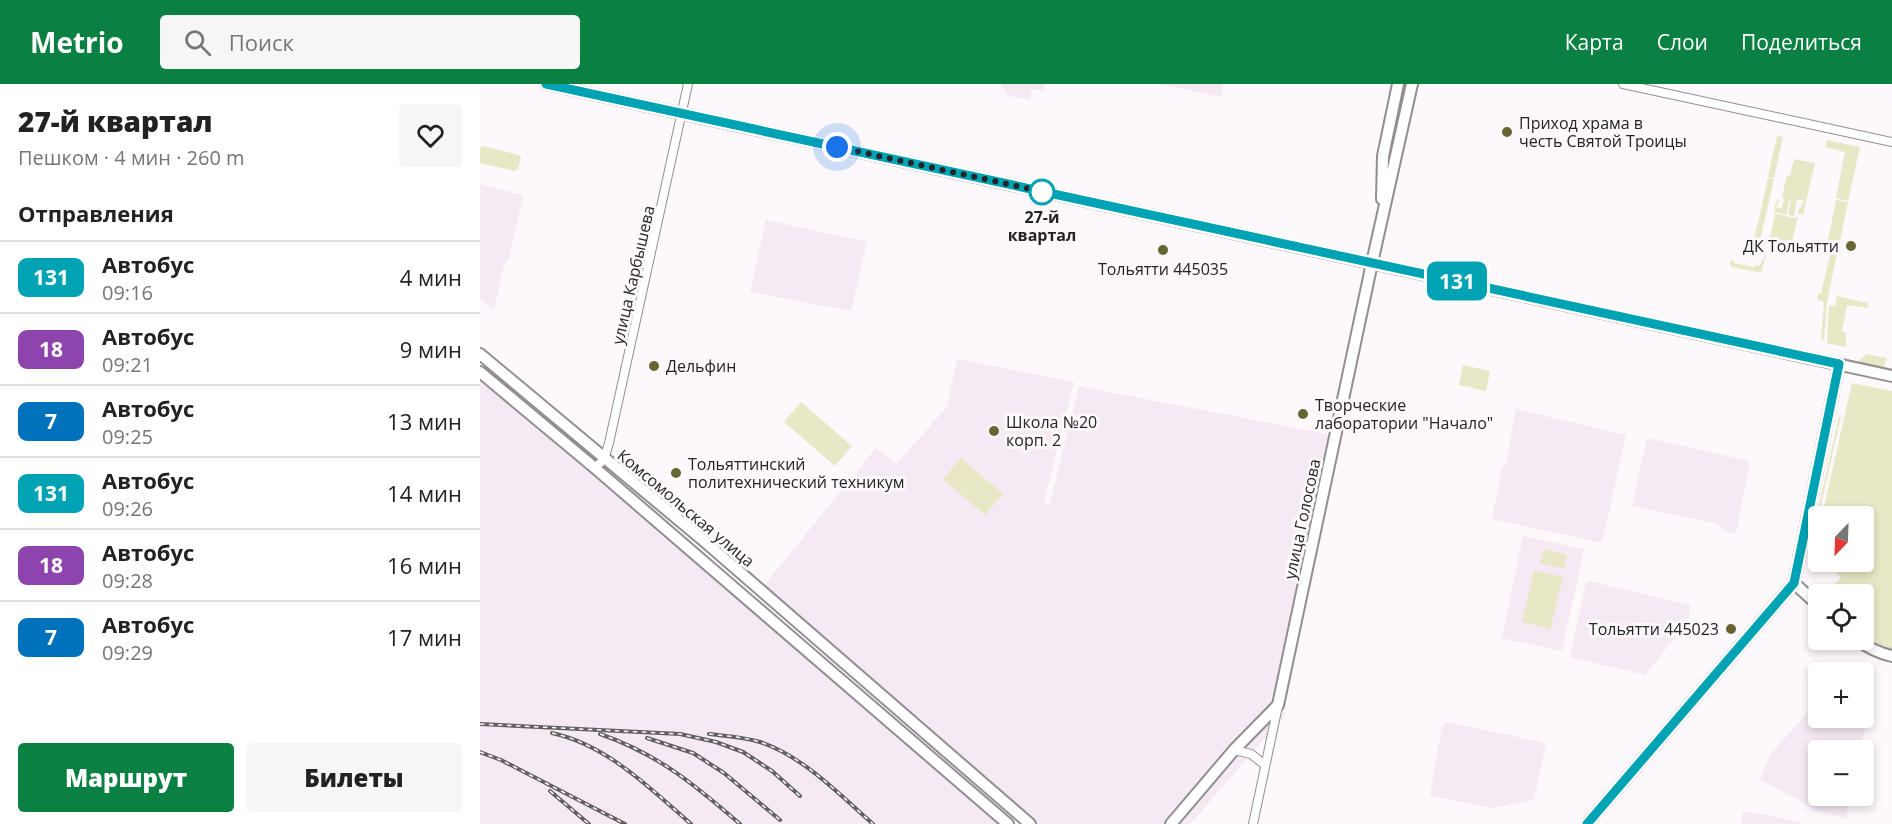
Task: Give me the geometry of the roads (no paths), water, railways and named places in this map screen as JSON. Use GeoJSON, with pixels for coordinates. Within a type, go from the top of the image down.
{"type":"FeatureCollection","features":[{"type":"Feature","properties":{"kind":"main road"},"geometry":{"type":"LineString","coordinates":[[546,84],[1892,376]]}},
{"type":"Feature","properties":{"kind":"main road","name":"улица Голосова"},"geometry":{"type":"LineString","coordinates":[[1379,233],[1383,156],[1398,84]]}},
{"type":"Feature","properties":{"kind":"main road","name":"улица Голосова"},"geometry":{"type":"LineString","coordinates":[[1278,705],[1412,84]]}},
{"type":"Feature","properties":{"kind":"main road"},"geometry":{"type":"LineString","coordinates":[[1383,156],[1387,160],[1396,159]]}},
{"type":"Feature","properties":{"kind":"main road","name":"Комсомольская улица"},"geometry":{"type":"LineString","coordinates":[[480,355],[704,541],[1030,824]]}},
{"type":"Feature","properties":{"kind":"main road"},"geometry":{"type":"LineString","coordinates":[[1587,824],[1794,583],[1839,364]]}},
{"type":"Feature","properties":{"kind":"main road","name":"Комсомольская улица"},"geometry":{"type":"LineString","coordinates":[[480,372],[595,468],[1008,824]]}},
{"type":"Feature","properties":{"kind":"main road"},"geometry":{"type":"LineString","coordinates":[[1794,583],[1808,595]]}},
{"type":"Feature","properties":{"kind":"main road"},"geometry":{"type":"LineString","coordinates":[[1873,650],[1892,656]]}},
{"type":"Feature","properties":{"kind":"main road"},"geometry":{"type":"LineString","coordinates":[[862,699],[872,687]]}},
{"type":"Feature","properties":{"kind":"main road"},"geometry":{"type":"LineString","coordinates":[[1171,824],[1234,750],[1278,705]]}},
{"type":"Feature","properties":{"kind":"main road"},"geometry":{"type":"LineString","coordinates":[[953,777],[963,765]]}},
{"type":"Feature","properties":{"kind":"street","name":"улица Карбышева"},"geometry":{"type":"LineString","coordinates":[[604,459],[688,84]]}},
{"type":"Feature","properties":{"kind":"street"},"geometry":{"type":"LineString","coordinates":[[1623,84],[1892,142]]}},
{"type":"Feature","properties":{"kind":"street"},"geometry":{"type":"LineString","coordinates":[[595,468],[604,459]]}},
{"type":"Feature","properties":{"kind":"street"},"geometry":{"type":"LineString","coordinates":[[1253,824],[1278,705]]}},
{"type":"Feature","properties":{"kind":"street"},"geometry":{"type":"LineString","coordinates":[[1234,750],[1251,754],[1265,765]]}},
{"type":"Feature","properties":{"kind":"railway"},"geometry":{"type":"LineString","coordinates":[[480,724],[680,734],[716,742],[743,752],[772,771],[800,796]]}},
{"type":"Feature","properties":{"kind":"railway"},"geometry":{"type":"LineString","coordinates":[[552,733],[591,747],[609,758],[644,783],[691,824]]}},
{"type":"Feature","properties":{"kind":"railway"},"geometry":{"type":"LineString","coordinates":[[600,734],[658,761],[707,796],[740,824]]}},
{"type":"Feature","properties":{"kind":"railway"},"geometry":{"type":"LineString","coordinates":[[709,734],[754,740],[791,757],[820,777],[873,824]]}},
{"type":"Feature","properties":{"kind":"railway"},"geometry":{"type":"LineString","coordinates":[[647,738],[693,753],[724,773],[780,820]]}},
{"type":"Feature","properties":{"kind":"railway"},"geometry":{"type":"LineString","coordinates":[[480,752],[501,760],[625,824]]}},
{"type":"Feature","properties":{"kind":"railway"},"geometry":{"type":"LineString","coordinates":[[550,791],[589,824]]}},
{"type":"Feature","properties":{"kind":"place","name":"Приход храма в честь Святой Троицы"},"geometry":{"type":"Point","coordinates":[1507,132]}},
{"type":"Feature","properties":{"kind":"place","name":"27-й квартал"},"geometry":{"type":"Point","coordinates":[1042,192]}},
{"type":"Feature","properties":{"kind":"place","name":"ДК Тольятти"},"geometry":{"type":"Point","coordinates":[1851,246]}},
{"type":"Feature","properties":{"kind":"place","name":"Тольятти 445035"},"geometry":{"type":"Point","coordinates":[1163,250]}},
{"type":"Feature","properties":{"kind":"place","name":"Дельфин"},"geometry":{"type":"Point","coordinates":[654,366]}},
{"type":"Feature","properties":{"kind":"place","name":"Творческие лаборатории \"Начало\""},"geometry":{"type":"Point","coordinates":[1303,414]}},
{"type":"Feature","properties":{"kind":"place","name":"Школа №20 корп. 2"},"geometry":{"type":"Point","coordinates":[994,431]}},
{"type":"Feature","properties":{"kind":"place","name":"Тольяттинский политехнический техникум"},"geometry":{"type":"Point","coordinates":[676,473]}},
{"type":"Feature","properties":{"kind":"place","name":"Тольятти 445023"},"geometry":{"type":"Point","coordinates":[1731,629]}}]}
